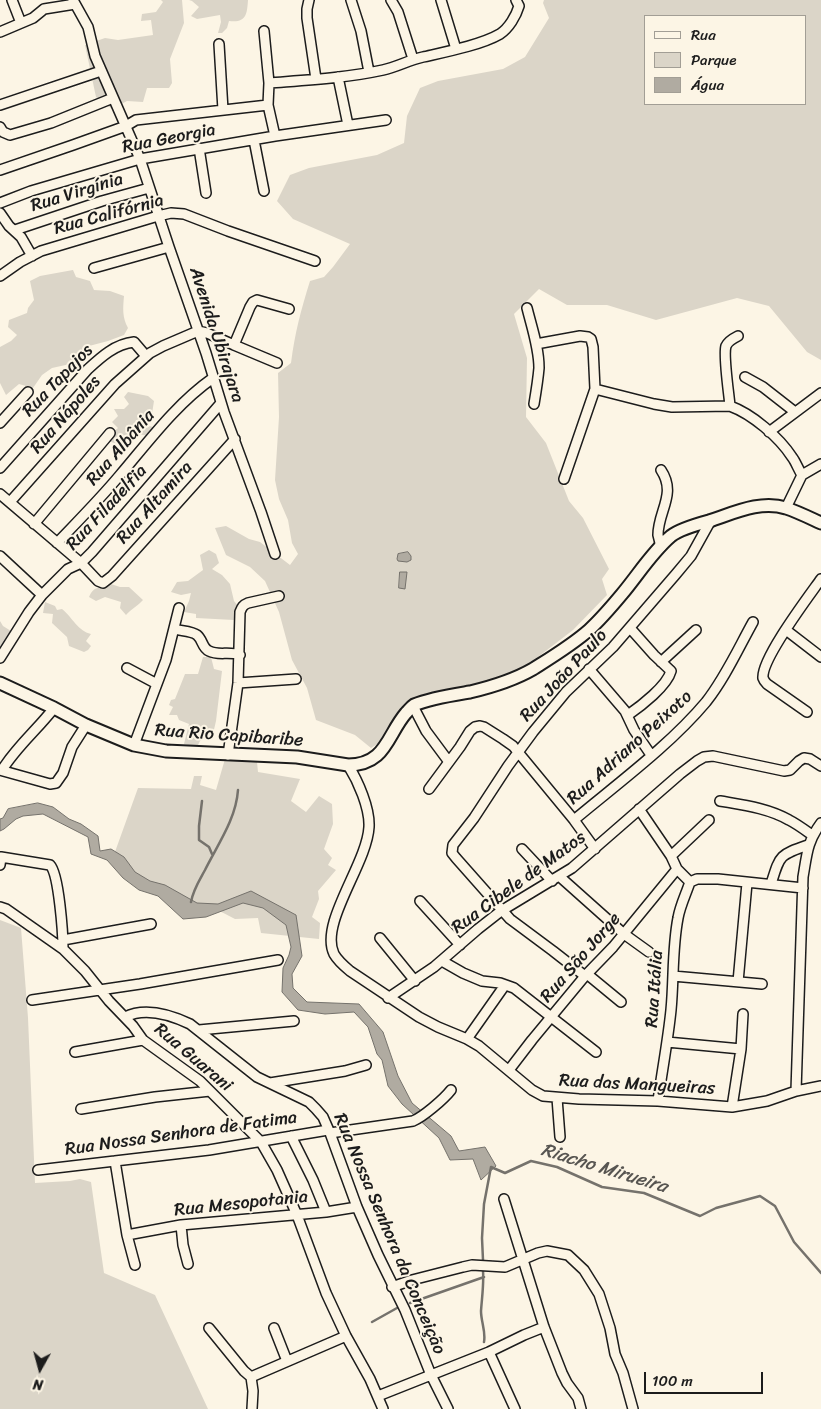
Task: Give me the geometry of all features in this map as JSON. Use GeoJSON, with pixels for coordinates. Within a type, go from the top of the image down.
{"type":"FeatureCollection","features":[{"type":"Feature","properties":{"kind":"street"},"geometry":{"type":"LineString","coordinates":[[12,0],[21,23]]}},
{"type":"Feature","properties":{"kind":"street"},"geometry":{"type":"LineString","coordinates":[[309,0],[307,18],[316,79]]}},
{"type":"Feature","properties":{"kind":"street"},"geometry":{"type":"LineString","coordinates":[[350,0],[361,31],[370,72]]}},
{"type":"Feature","properties":{"kind":"street"},"geometry":{"type":"LineString","coordinates":[[391,0],[398,12],[414,59]]}},
{"type":"Feature","properties":{"kind":"street"},"geometry":{"type":"LineString","coordinates":[[441,0],[456,49]]}},
{"type":"Feature","properties":{"kind":"street"},"geometry":{"type":"LineString","coordinates":[[269,84],[370,72],[394,67],[414,59],[484,40],[501,33],[506,28],[518,11],[519,6],[516,0]]}},
{"type":"Feature","properties":{"kind":"street"},"geometry":{"type":"LineString","coordinates":[[0,32],[33,18],[45,4],[68,6],[74,2]]}},
{"type":"Feature","properties":{"kind":"street","name":"Avenida Ubirajara"},"geometry":{"type":"LineString","coordinates":[[74,2],[88,27],[91,44],[101,71],[140,159],[206,353],[221,403],[275,554]]}},
{"type":"Feature","properties":{"kind":"street"},"geometry":{"type":"LineString","coordinates":[[264,31],[269,84],[268,105],[275,136]]}},
{"type":"Feature","properties":{"kind":"street"},"geometry":{"type":"LineString","coordinates":[[218,44],[223,110]]}},
{"type":"Feature","properties":{"kind":"street"},"geometry":{"type":"LineString","coordinates":[[0,105],[101,71]]}},
{"type":"Feature","properties":{"kind":"street"},"geometry":{"type":"LineString","coordinates":[[338,77],[348,125]]}},
{"type":"Feature","properties":{"kind":"street"},"geometry":{"type":"LineString","coordinates":[[0,127],[3,132],[10,135],[51,123],[113,98]]}},
{"type":"Feature","properties":{"kind":"street"},"geometry":{"type":"LineString","coordinates":[[0,170],[73,146],[126,126],[136,120],[268,105]]}},
{"type":"Feature","properties":{"kind":"street","name":"Rua Georgia"},"geometry":{"type":"LineString","coordinates":[[0,203],[39,188],[140,159],[199,148],[386,120]]}},
{"type":"Feature","properties":{"kind":"street"},"geometry":{"type":"LineString","coordinates":[[254,140],[264,191]]}},
{"type":"Feature","properties":{"kind":"street"},"geometry":{"type":"LineString","coordinates":[[199,148],[206,194]]}},
{"type":"Feature","properties":{"kind":"street","name":"Rua Virgínia"},"geometry":{"type":"LineString","coordinates":[[15,230],[102,201],[150,188]]}},
{"type":"Feature","properties":{"kind":"street"},"geometry":{"type":"LineString","coordinates":[[0,213],[24,242],[32,256]]}},
{"type":"Feature","properties":{"kind":"street","name":"Rua Califórnia"},"geometry":{"type":"LineString","coordinates":[[0,276],[41,251],[171,213],[184,214],[316,261]]}},
{"type":"Feature","properties":{"kind":"street"},"geometry":{"type":"LineString","coordinates":[[94,268],[169,247]]}},
{"type":"Feature","properties":{"kind":"street"},"geometry":{"type":"LineString","coordinates":[[234,344],[253,302],[257,300],[289,309]]}},
{"type":"Feature","properties":{"kind":"street"},"geometry":{"type":"LineString","coordinates":[[528,308],[539,367],[534,404]]}},
{"type":"Feature","properties":{"kind":"street"},"geometry":{"type":"LineString","coordinates":[[198,331],[207,333],[277,363]]}},
{"type":"Feature","properties":{"kind":"street","name":"Rua Nápoles"},"geometry":{"type":"LineString","coordinates":[[10,502],[115,384],[148,354],[198,331]]}},
{"type":"Feature","properties":{"kind":"street"},"geometry":{"type":"LineString","coordinates":[[536,344],[588,336],[593,347],[594,388],[564,479]]}},
{"type":"Feature","properties":{"kind":"street"},"geometry":{"type":"LineString","coordinates":[[730,406],[726,345],[730,340],[738,336]]}},
{"type":"Feature","properties":{"kind":"street","name":"Rua Tapajos"},"geometry":{"type":"LineString","coordinates":[[0,468],[102,356],[120,344],[134,342],[148,354]]}},
{"type":"Feature","properties":{"kind":"street"},"geometry":{"type":"LineString","coordinates":[[745,377],[763,387],[795,412]]}},
{"type":"Feature","properties":{"kind":"street","name":"Rua Albânia"},"geometry":{"type":"LineString","coordinates":[[57,544],[119,477],[183,403],[198,388],[213,378]]}},
{"type":"Feature","properties":{"kind":"street"},"geometry":{"type":"LineString","coordinates":[[594,388],[672,407],[730,406],[745,413],[769,432],[792,457],[802,475]]}},
{"type":"Feature","properties":{"kind":"street"},"geometry":{"type":"LineString","coordinates":[[0,423],[28,392]]}},
{"type":"Feature","properties":{"kind":"street"},"geometry":{"type":"LineString","coordinates":[[769,432],[821,393]]}},
{"type":"Feature","properties":{"kind":"street","name":"Rua Filadelfia"},"geometry":{"type":"LineString","coordinates":[[0,658],[42,595],[68,569],[81,563],[108,535],[221,403]]}},
{"type":"Feature","properties":{"kind":"street"},"geometry":{"type":"LineString","coordinates":[[34,524],[110,433]]}},
{"type":"Feature","properties":{"kind":"street","name":"Rua Altamira"},"geometry":{"type":"LineString","coordinates":[[81,563],[98,581],[103,583],[112,576],[234,439]]}},
{"type":"Feature","properties":{"kind":"street"},"geometry":{"type":"LineString","coordinates":[[786,508],[802,475],[821,464]]}},
{"type":"Feature","properties":{"kind":"street"},"geometry":{"type":"LineString","coordinates":[[661,470],[666,476],[668,486],[658,532],[661,547]]}},
{"type":"Feature","properties":{"kind":"street"},"geometry":{"type":"LineString","coordinates":[[0,494],[81,563]]}},
{"type":"Feature","properties":{"kind":"street"},"geometry":{"type":"LineString","coordinates":[[348,765],[361,764],[381,752],[404,716],[413,706],[494,686],[516,678],[589,630],[607,612],[672,535],[711,520],[756,507],[786,508],[821,523]]}},
{"type":"Feature","properties":{"kind":"street","name":"Rua João Paulo"},"geometry":{"type":"LineString","coordinates":[[501,911],[452,853],[453,845],[548,712],[630,628],[691,556],[711,520]]}},
{"type":"Feature","properties":{"kind":"street"},"geometry":{"type":"LineString","coordinates":[[0,556],[42,595]]}},
{"type":"Feature","properties":{"kind":"street"},"geometry":{"type":"LineString","coordinates":[[807,712],[764,682],[763,677],[766,665],[786,630],[820,583]]}},
{"type":"Feature","properties":{"kind":"street"},"geometry":{"type":"LineString","coordinates":[[228,754],[238,683],[240,612],[244,604],[279,596]]}},
{"type":"Feature","properties":{"kind":"street"},"geometry":{"type":"LineString","coordinates":[[134,745],[166,660],[179,608]]}},
{"type":"Feature","properties":{"kind":"street","name":"Rua Adriano Peixoto"},"geometry":{"type":"LineString","coordinates":[[574,820],[652,755],[706,701],[726,671],[753,622]]}},
{"type":"Feature","properties":{"kind":"street"},"geometry":{"type":"LineString","coordinates":[[628,715],[650,698],[670,674],[669,668],[661,662],[630,628]]}},
{"type":"Feature","properties":{"kind":"street"},"geometry":{"type":"LineString","coordinates":[[174,629],[197,635],[204,648],[210,652],[220,654],[230,652],[240,655]]}},
{"type":"Feature","properties":{"kind":"street"},"geometry":{"type":"LineString","coordinates":[[661,662],[696,630]]}},
{"type":"Feature","properties":{"kind":"street"},"geometry":{"type":"LineString","coordinates":[[786,630],[821,657]]}},
{"type":"Feature","properties":{"kind":"street"},"geometry":{"type":"LineString","coordinates":[[127,668],[157,684]]}},
{"type":"Feature","properties":{"kind":"street"},"geometry":{"type":"LineString","coordinates":[[589,669],[628,715],[634,730],[652,755]]}},
{"type":"Feature","properties":{"kind":"street"},"geometry":{"type":"LineString","coordinates":[[238,683],[296,679]]}},
{"type":"Feature","properties":{"kind":"street","name":"Rua Rio Capibaribe"},"geometry":{"type":"LineString","coordinates":[[0,682],[86,725],[134,745],[166,751],[297,757],[348,765]]}},
{"type":"Feature","properties":{"kind":"street"},"geometry":{"type":"LineString","coordinates":[[413,706],[426,731],[449,762]]}},
{"type":"Feature","properties":{"kind":"street"},"geometry":{"type":"LineString","coordinates":[[54,708],[24,740],[1,770],[50,784],[56,783],[63,773],[72,747],[86,725]]}},
{"type":"Feature","properties":{"kind":"street"},"geometry":{"type":"LineString","coordinates":[[429,789],[470,731],[475,727],[484,727],[513,746],[574,820],[595,849]]}},
{"type":"Feature","properties":{"kind":"street","name":"Rua Cibele de Matos"},"geometry":{"type":"LineString","coordinates":[[388,998],[442,961],[501,911],[572,868],[680,774],[704,757],[713,756],[784,771],[790,770],[804,758],[810,759],[821,766]]}},
{"type":"Feature","properties":{"kind":"street","name":"Rua das Mangueiras"},"geometry":{"type":"LineString","coordinates":[[348,765],[357,778],[361,789],[369,826],[358,866],[334,918],[330,936],[334,954],[340,962],[388,998],[419,1018],[479,1046],[532,1090],[543,1096],[658,1101],[732,1107],[767,1101],[796,1091],[821,1086]]}},
{"type":"Feature","properties":{"kind":"street"},"geometry":{"type":"LineString","coordinates":[[720,801],[746,805],[773,813],[789,820],[812,835]]}},
{"type":"Feature","properties":{"kind":"street"},"geometry":{"type":"LineString","coordinates":[[639,809],[677,868],[690,882],[711,879],[803,888]]}},
{"type":"Feature","properties":{"kind":"street"},"geometry":{"type":"LineString","coordinates":[[671,856],[709,820]]}},
{"type":"Feature","properties":{"kind":"street"},"geometry":{"type":"LineString","coordinates":[[796,1091],[803,877],[808,845],[812,835],[821,823]]}},
{"type":"Feature","properties":{"kind":"street"},"geometry":{"type":"LineString","coordinates":[[772,884],[778,861],[784,854],[808,845]]}},
{"type":"Feature","properties":{"kind":"street"},"geometry":{"type":"LineString","coordinates":[[522,848],[624,934],[649,952]]}},
{"type":"Feature","properties":{"kind":"street"},"geometry":{"type":"LineString","coordinates":[[0,859],[50,865],[53,867],[63,945],[151,924]]}},
{"type":"Feature","properties":{"kind":"street","name":"Rua São Jorge"},"geometry":{"type":"LineString","coordinates":[[509,1070],[586,975],[624,934],[677,868]]}},
{"type":"Feature","properties":{"kind":"street","name":"Rua Itália"},"geometry":{"type":"LineString","coordinates":[[658,1101],[671,1007],[673,956],[678,916],[690,882]]}},
{"type":"Feature","properties":{"kind":"street"},"geometry":{"type":"LineString","coordinates":[[738,982],[747,883]]}},
{"type":"Feature","properties":{"kind":"street"},"geometry":{"type":"LineString","coordinates":[[420,901],[460,945]]}},
{"type":"Feature","properties":{"kind":"street","name":"Rua Guarani"},"geometry":{"type":"LineString","coordinates":[[0,907],[63,945],[143,1040],[189,1072],[261,1142],[277,1170],[297,1215],[326,1294],[346,1336],[370,1378],[383,1409]]}},
{"type":"Feature","properties":{"kind":"street"},"geometry":{"type":"LineString","coordinates":[[501,911],[510,920],[620,1002]]}},
{"type":"Feature","properties":{"kind":"street"},"geometry":{"type":"LineString","coordinates":[[380,938],[415,981]]}},
{"type":"Feature","properties":{"kind":"street"},"geometry":{"type":"LineString","coordinates":[[32,1000],[147,983],[278,960]]}},
{"type":"Feature","properties":{"kind":"street"},"geometry":{"type":"LineString","coordinates":[[442,961],[474,978],[514,988],[596,1052]]}},
{"type":"Feature","properties":{"kind":"street"},"geometry":{"type":"LineString","coordinates":[[673,976],[762,984]]}},
{"type":"Feature","properties":{"kind":"street"},"geometry":{"type":"LineString","coordinates":[[467,1039],[505,985]]}},
{"type":"Feature","properties":{"kind":"street","name":"Rua Nossa Senhora da Conceição"},"geometry":{"type":"LineString","coordinates":[[125,1017],[137,1012],[148,1012],[177,1018],[190,1024],[257,1077],[309,1102],[316,1109],[329,1132],[357,1207],[448,1409]]}},
{"type":"Feature","properties":{"kind":"street"},"geometry":{"type":"LineString","coordinates":[[732,1107],[741,1049],[743,1014]]}},
{"type":"Feature","properties":{"kind":"street"},"geometry":{"type":"LineString","coordinates":[[199,1030],[294,1021]]}},
{"type":"Feature","properties":{"kind":"street"},"geometry":{"type":"LineString","coordinates":[[75,1052],[143,1040]]}},
{"type":"Feature","properties":{"kind":"street"},"geometry":{"type":"LineString","coordinates":[[667,1042],[741,1049]]}},
{"type":"Feature","properties":{"kind":"street"},"geometry":{"type":"LineString","coordinates":[[270,1083],[346,1071],[366,1065]]}},
{"type":"Feature","properties":{"kind":"street","name":"Rua Nossa Senhora de Fatima"},"geometry":{"type":"LineString","coordinates":[[38,1170],[413,1121],[430,1110],[451,1090]]}},
{"type":"Feature","properties":{"kind":"street"},"geometry":{"type":"LineString","coordinates":[[81,1109],[155,1097],[210,1091]]}},
{"type":"Feature","properties":{"kind":"street"},"geometry":{"type":"LineString","coordinates":[[557,1098],[560,1137]]}},
{"type":"Feature","properties":{"kind":"street"},"geometry":{"type":"LineString","coordinates":[[291,1136],[313,1180],[326,1212]]}},
{"type":"Feature","properties":{"kind":"street"},"geometry":{"type":"LineString","coordinates":[[115,1161],[127,1235],[135,1265]]}},
{"type":"Feature","properties":{"kind":"street"},"geometry":{"type":"LineString","coordinates":[[504,1199],[544,1327],[562,1374],[578,1398],[581,1409]]}},
{"type":"Feature","properties":{"kind":"street","name":"Rua Mesopotania"},"geometry":{"type":"LineString","coordinates":[[127,1235],[181,1225],[297,1215],[357,1207]]}},
{"type":"Feature","properties":{"kind":"street"},"geometry":{"type":"LineString","coordinates":[[181,1225],[183,1245],[188,1264]]}},
{"type":"Feature","properties":{"kind":"street"},"geometry":{"type":"LineString","coordinates":[[392,1287],[472,1265],[505,1267],[547,1250],[568,1255],[584,1270],[599,1294],[610,1328],[615,1354],[633,1409]]}},
{"type":"Feature","properties":{"kind":"street"},"geometry":{"type":"LineString","coordinates":[[378,1396],[489,1352],[544,1327]]}},
{"type":"Feature","properties":{"kind":"street"},"geometry":{"type":"LineString","coordinates":[[209,1328],[244,1372],[251,1377],[253,1391],[252,1409]]}},
{"type":"Feature","properties":{"kind":"street"},"geometry":{"type":"LineString","coordinates":[[274,1328],[287,1361]]}},
{"type":"Feature","properties":{"kind":"street"},"geometry":{"type":"LineString","coordinates":[[251,1377],[346,1336]]}},
{"type":"Feature","properties":{"kind":"street"},"geometry":{"type":"LineString","coordinates":[[489,1352],[515,1409]]}},
{"type":"Feature","properties":{"kind":"green space"},"geometry":{"type":"Polygon","coordinates":[[[161,0],[182,0],[184,23],[170,59],[172,83],[169,88],[147,88],[143,102],[127,101],[112,109],[96,97],[85,45],[105,38],[118,40],[153,35],[151,20],[141,21],[142,14],[156,12],[163,2],[161,0]]]}},
{"type":"Feature","properties":{"kind":"green space"},"geometry":{"type":"Polygon","coordinates":[[[189,0],[248,0],[244,17],[239,21],[229,21],[227,28],[222,33],[218,33],[221,22],[220,15],[197,19],[191,16],[199,7],[189,0]]]}},
{"type":"Feature","properties":{"kind":"green space"},"geometry":{"type":"Polygon","coordinates":[[[544,0],[821,0],[821,360],[807,352],[769,306],[737,298],[656,320],[607,305],[567,305],[539,289],[514,314],[527,358],[526,417],[546,443],[569,501],[583,518],[609,569],[602,579],[607,595],[573,630],[508,680],[449,689],[421,698],[400,729],[371,748],[355,735],[316,720],[307,688],[292,660],[279,612],[265,581],[250,567],[226,555],[215,528],[226,526],[249,539],[260,542],[290,565],[298,554],[292,543],[288,520],[279,499],[275,480],[279,417],[278,373],[291,363],[294,341],[310,281],[324,277],[350,244],[293,219],[277,201],[290,175],[309,168],[377,155],[404,143],[407,116],[420,88],[438,81],[503,69],[525,57],[549,18],[543,3],[544,0]]]}},
{"type":"Feature","properties":{"kind":"green space"},"geometry":{"type":"Polygon","coordinates":[[[73,270],[76,277],[90,281],[94,290],[110,291],[124,296],[124,316],[128,328],[124,335],[89,346],[87,352],[70,364],[52,368],[42,375],[33,388],[19,384],[6,395],[0,383],[0,347],[17,335],[8,327],[9,320],[27,313],[34,300],[30,281],[40,276],[73,270]]]}},
{"type":"Feature","properties":{"kind":"green space"},"geometry":{"type":"Polygon","coordinates":[[[128,392],[148,396],[154,401],[151,420],[136,420],[133,427],[143,430],[150,426],[155,428],[149,436],[131,433],[118,444],[104,440],[118,428],[112,422],[118,416],[114,409],[124,409],[129,404],[124,397],[128,392]]]}},
{"type":"Feature","properties":{"kind":"green space"},"geometry":{"type":"Polygon","coordinates":[[[209,550],[216,554],[219,563],[212,569],[222,575],[230,584],[234,601],[239,607],[234,620],[196,618],[196,614],[184,612],[191,593],[181,595],[171,592],[177,582],[188,581],[203,570],[200,555],[209,550]]]}},
{"type":"Feature","properties":{"kind":"green space"},"geometry":{"type":"Polygon","coordinates":[[[111,584],[129,587],[143,600],[126,615],[120,608],[121,602],[105,597],[96,601],[89,597],[95,589],[106,588],[111,584]]]}},
{"type":"Feature","properties":{"kind":"green space"},"geometry":{"type":"Polygon","coordinates":[[[45,602],[55,606],[57,610],[62,609],[79,627],[91,634],[86,641],[91,646],[88,650],[84,652],[69,646],[67,637],[52,623],[53,614],[43,613],[45,602]]]}},
{"type":"Feature","properties":{"kind":"green space"},"geometry":{"type":"Polygon","coordinates":[[[0,621],[3,626],[11,631],[3,648],[0,650],[0,621]]]}},
{"type":"Feature","properties":{"kind":"green space"},"geometry":{"type":"Polygon","coordinates":[[[203,657],[211,657],[214,669],[222,671],[212,738],[205,738],[200,741],[197,747],[184,744],[189,724],[179,720],[177,715],[169,715],[173,707],[169,705],[171,700],[175,699],[185,674],[198,674],[203,657]]]}},
{"type":"Feature","properties":{"kind":"green space"},"geometry":{"type":"Polygon","coordinates":[[[225,759],[257,762],[258,772],[300,779],[291,801],[306,812],[319,796],[332,804],[333,824],[324,849],[332,858],[328,865],[336,870],[318,891],[319,899],[312,917],[320,923],[319,939],[261,933],[258,918],[235,919],[208,905],[198,908],[111,863],[138,788],[191,789],[194,776],[202,776],[200,785],[216,790],[225,759]]]}},
{"type":"Feature","properties":{"kind":"green space"},"geometry":{"type":"Polygon","coordinates":[[[0,920],[21,928],[28,1018],[35,1183],[80,1179],[91,1182],[104,1273],[155,1295],[208,1409],[0,1409],[0,920]]]}},
{"type":"Feature","properties":{"kind":"water"},"geometry":{"type":"Polygon","coordinates":[[[408,552],[411,560],[407,562],[398,561],[398,554],[408,552]]]}},
{"type":"Feature","properties":{"kind":"water"},"geometry":{"type":"Polygon","coordinates":[[[400,572],[407,572],[405,589],[399,588],[400,572]]]}},
{"type":"Feature","properties":{"kind":"water"},"geometry":{"type":"Polygon","coordinates":[[[38,803],[53,807],[98,836],[100,851],[111,849],[124,857],[135,872],[150,881],[165,885],[197,903],[218,904],[251,891],[296,915],[302,956],[292,974],[293,988],[307,1002],[359,1004],[383,1032],[398,1076],[412,1103],[451,1136],[459,1151],[485,1147],[496,1166],[481,1180],[473,1159],[450,1160],[439,1138],[402,1104],[388,1086],[382,1060],[377,1054],[368,1027],[354,1012],[325,1014],[298,1010],[282,992],[283,968],[291,947],[286,925],[263,908],[243,903],[206,917],[183,919],[158,896],[139,890],[123,878],[107,860],[91,854],[88,837],[43,814],[23,816],[0,831],[0,819],[3,818],[8,809],[38,803]]]}},
{"type":"Feature","properties":{"kind":"waterway"},"geometry":{"type":"LineString","coordinates":[[191,902],[196,886],[230,821],[237,801],[238,790]]}},
{"type":"Feature","properties":{"kind":"waterway"},"geometry":{"type":"LineString","coordinates":[[202,801],[199,840],[209,847],[212,854]]}},
{"type":"Feature","properties":{"kind":"waterway","name":"Riacho Mirueira"},"geometry":{"type":"LineString","coordinates":[[491,1167],[505,1173],[531,1161],[557,1167],[602,1187],[644,1193],[700,1216],[716,1208],[760,1196],[775,1206],[794,1242],[821,1273]]}},
{"type":"Feature","properties":{"kind":"waterway"},"geometry":{"type":"LineString","coordinates":[[483,1260],[484,1204],[491,1167]]}},
{"type":"Feature","properties":{"kind":"waterway"},"geometry":{"type":"LineString","coordinates":[[483,1271],[481,1311],[484,1342]]}},
{"type":"Feature","properties":{"kind":"waterway"},"geometry":{"type":"LineString","coordinates":[[410,1303],[484,1277]]}},
{"type":"Feature","properties":{"kind":"waterway"},"geometry":{"type":"LineString","coordinates":[[372,1322],[397,1308]]}}]}
